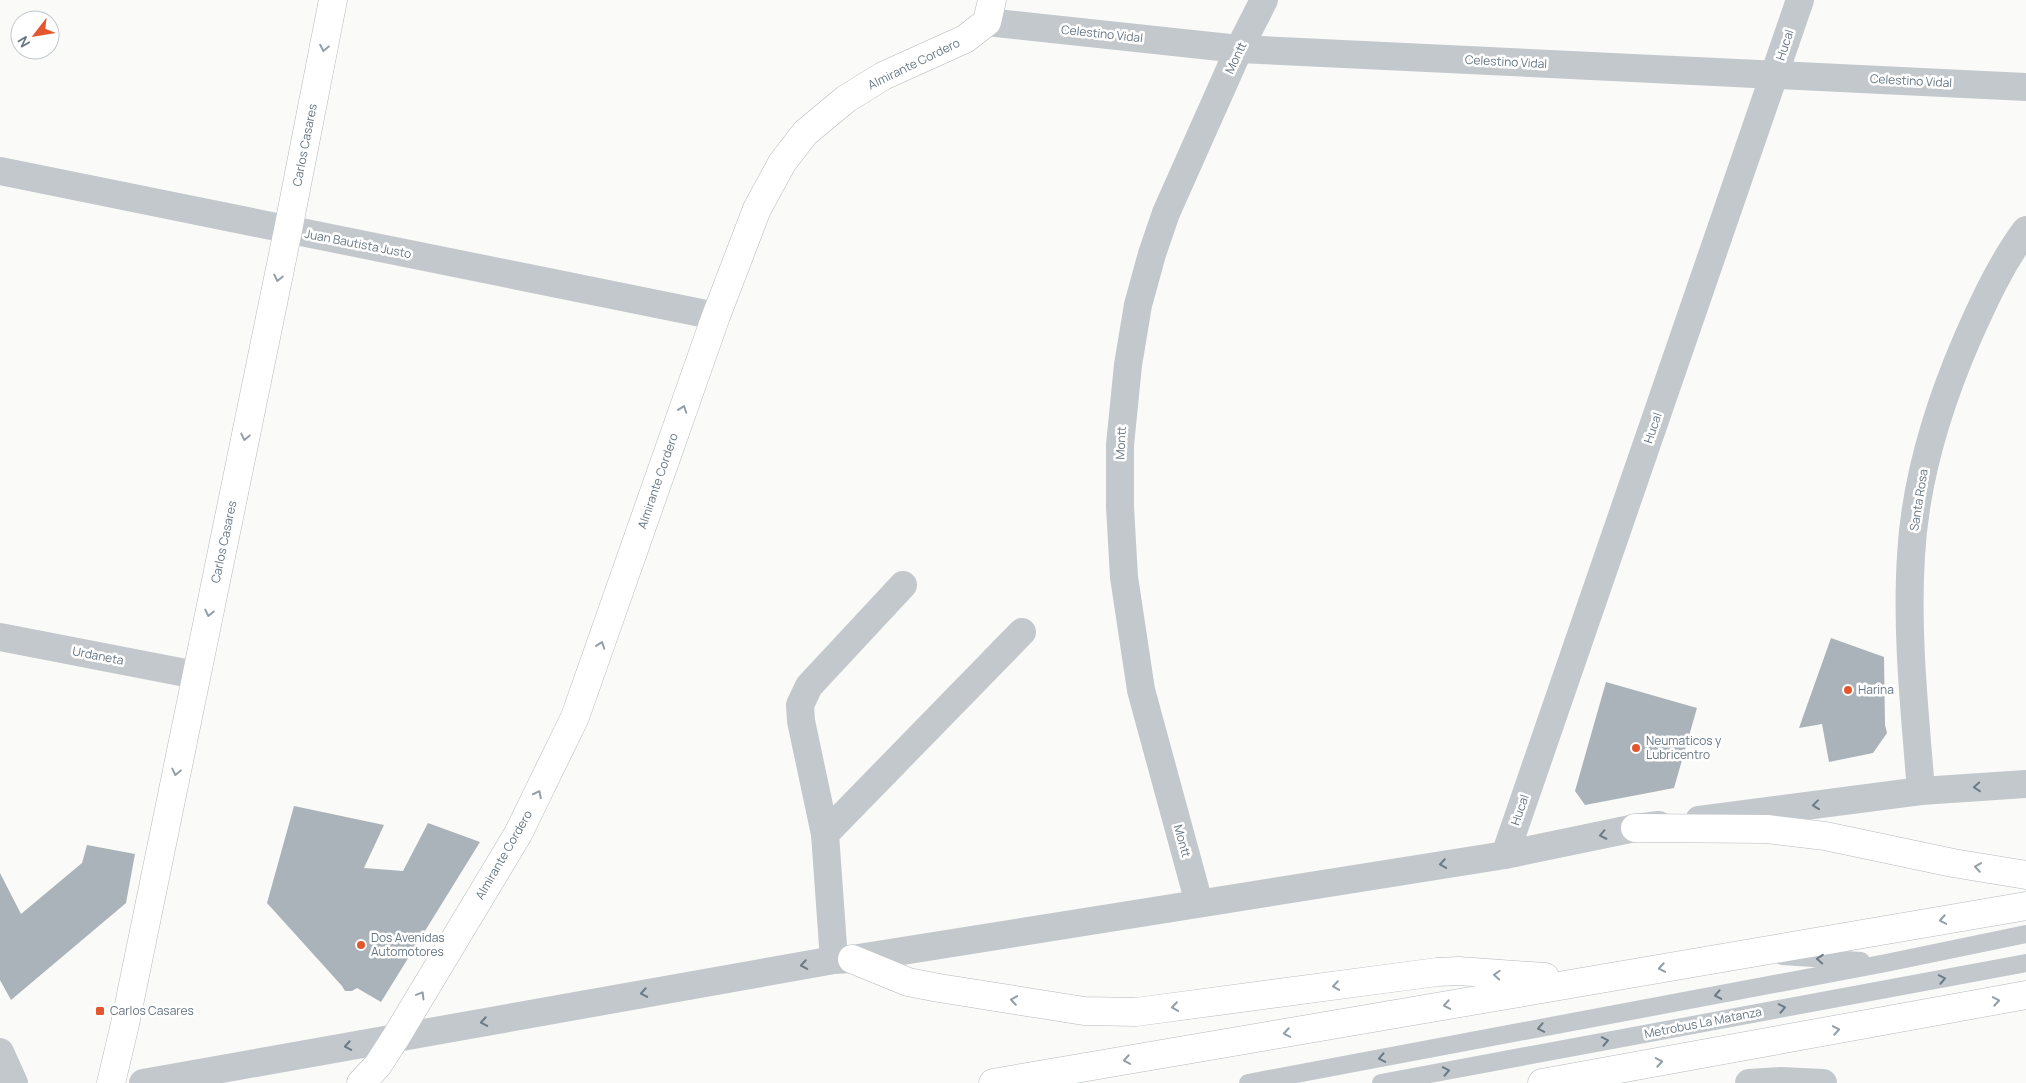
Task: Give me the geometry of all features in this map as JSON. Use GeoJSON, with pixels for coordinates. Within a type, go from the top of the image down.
{"type":"FeatureCollection","features":[{"type":"Feature","properties":{"kind":"main road","name":"Carlos Casares"},"geometry":{"type":"LineString","coordinates":[[111,1083],[125,1024],[288,230],[333,0]]}},
{"type":"Feature","properties":{"kind":"main road","name":"Almirante Cordero"},"geometry":{"type":"LineString","coordinates":[[361,1083],[378,1065],[396,1037],[518,834],[575,717],[716,316],[758,209],[782,163],[805,132],[846,100],[883,76],[965,39],[990,11]]}},
{"type":"Feature","properties":{"kind":"main road"},"geometry":{"type":"LineString","coordinates":[[1635,828],[1768,829],[1825,836],[1953,863],[2026,875]]}},
{"type":"Feature","properties":{"kind":"main road"},"geometry":{"type":"LineString","coordinates":[[993,1083],[2026,906]]}},
{"type":"Feature","properties":{"kind":"main road"},"geometry":{"type":"LineString","coordinates":[[843,959],[908,982],[1093,1011],[1136,1012],[1437,972],[1458,971],[1492,975],[1598,980]]}},
{"type":"Feature","properties":{"kind":"main road"},"geometry":{"type":"LineString","coordinates":[[1542,1083],[2026,995]]}},
{"type":"Feature","properties":{"kind":"street","name":"Montt"},"geometry":{"type":"LineString","coordinates":[[1199,902],[1141,690],[1124,577],[1120,507],[1120,445],[1128,366],[1138,305],[1152,254],[1166,213],[1239,49],[1264,0]]}},
{"type":"Feature","properties":{"kind":"street","name":"Hucal"},"geometry":{"type":"LineString","coordinates":[[1505,855],[1800,0]]}},
{"type":"Feature","properties":{"kind":"street","name":"Celestino Vidal"},"geometry":{"type":"LineString","coordinates":[[990,11],[1239,49],[2026,87]]}},
{"type":"Feature","properties":{"kind":"street","name":"Juan Bautista Justo"},"geometry":{"type":"LineString","coordinates":[[0,171],[716,316]]}},
{"type":"Feature","properties":{"kind":"street","name":"Santa Rosa"},"geometry":{"type":"LineString","coordinates":[[1921,791],[1911,654],[1911,556],[1919,492],[1931,434],[1954,370],[1976,319],[2016,244],[2026,230]]}},
{"type":"Feature","properties":{"kind":"street"},"geometry":{"type":"LineString","coordinates":[[843,959],[825,834],[801,721],[800,705],[809,686],[903,585]]}},
{"type":"Feature","properties":{"kind":"street"},"geometry":{"type":"LineString","coordinates":[[825,834],[1022,632]]}},
{"type":"Feature","properties":{"kind":"street","name":"Urdaneta"},"geometry":{"type":"LineString","coordinates":[[0,638],[196,674]]}},
{"type":"Feature","properties":{"kind":"street"},"geometry":{"type":"LineString","coordinates":[[143,1083],[843,959],[1505,855],[1635,828],[1921,791],[2026,784]]}},
{"type":"Feature","properties":{"kind":"street"},"geometry":{"type":"LineString","coordinates":[[0,1052],[14,1083]]}},
{"type":"Feature","properties":{"kind":"street"},"geometry":{"type":"LineString","coordinates":[[1749,1083],[1781,1081],[1823,1083]]}},
{"type":"Feature","properties":{"kind":"lane","name":"Metrobus La Matanza"},"geometry":{"type":"LineString","coordinates":[[1248,1083],[1886,963],[2026,934]]}},
{"type":"Feature","properties":{"kind":"lane","name":"Metrobus La Matanza"},"geometry":{"type":"LineString","coordinates":[[1744,954],[1886,963]]}},
{"type":"Feature","properties":{"kind":"lane","name":"Metrobus La Matanza"},"geometry":{"type":"LineString","coordinates":[[1380,1083],[2026,963]]}},
{"type":"Feature","properties":{"kind":"building","name":"Harina"},"geometry":{"type":"Polygon","coordinates":[[[1831,638],[1884,657],[1885,725],[1887,733],[1873,753],[1829,762],[1822,724],[1799,728],[1831,638]]]}},
{"type":"Feature","properties":{"kind":"building","name":"Neumaticos y Lubricentro"},"geometry":{"type":"Polygon","coordinates":[[[1606,682],[1697,708],[1674,788],[1585,805],[1575,791],[1606,682]]]}},
{"type":"Feature","properties":{"kind":"building","name":"Dos Avenidas Automotores"},"geometry":{"type":"Polygon","coordinates":[[[294,806],[384,825],[364,868],[403,871],[428,823],[480,842],[381,1002],[357,988],[352,991],[345,991],[267,903],[294,806]]]}},
{"type":"Feature","properties":{"kind":"building"},"geometry":{"type":"Polygon","coordinates":[[[87,845],[135,854],[126,903],[11,1000],[0,980],[0,873],[21,914],[82,863],[87,845]]]}},
{"type":"Feature","properties":{"kind":"place","name":"Harina"},"geometry":{"type":"Point","coordinates":[1848,690]}},
{"type":"Feature","properties":{"kind":"place","name":"Neumaticos y Lubricentro"},"geometry":{"type":"Point","coordinates":[1636,748]}},
{"type":"Feature","properties":{"kind":"place","name":"Dos Avenidas Automotores"},"geometry":{"type":"Point","coordinates":[361,945]}},
{"type":"Feature","properties":{"kind":"place","name":"Carlos Casares"},"geometry":{"type":"Point","coordinates":[100,1011]}}]}
